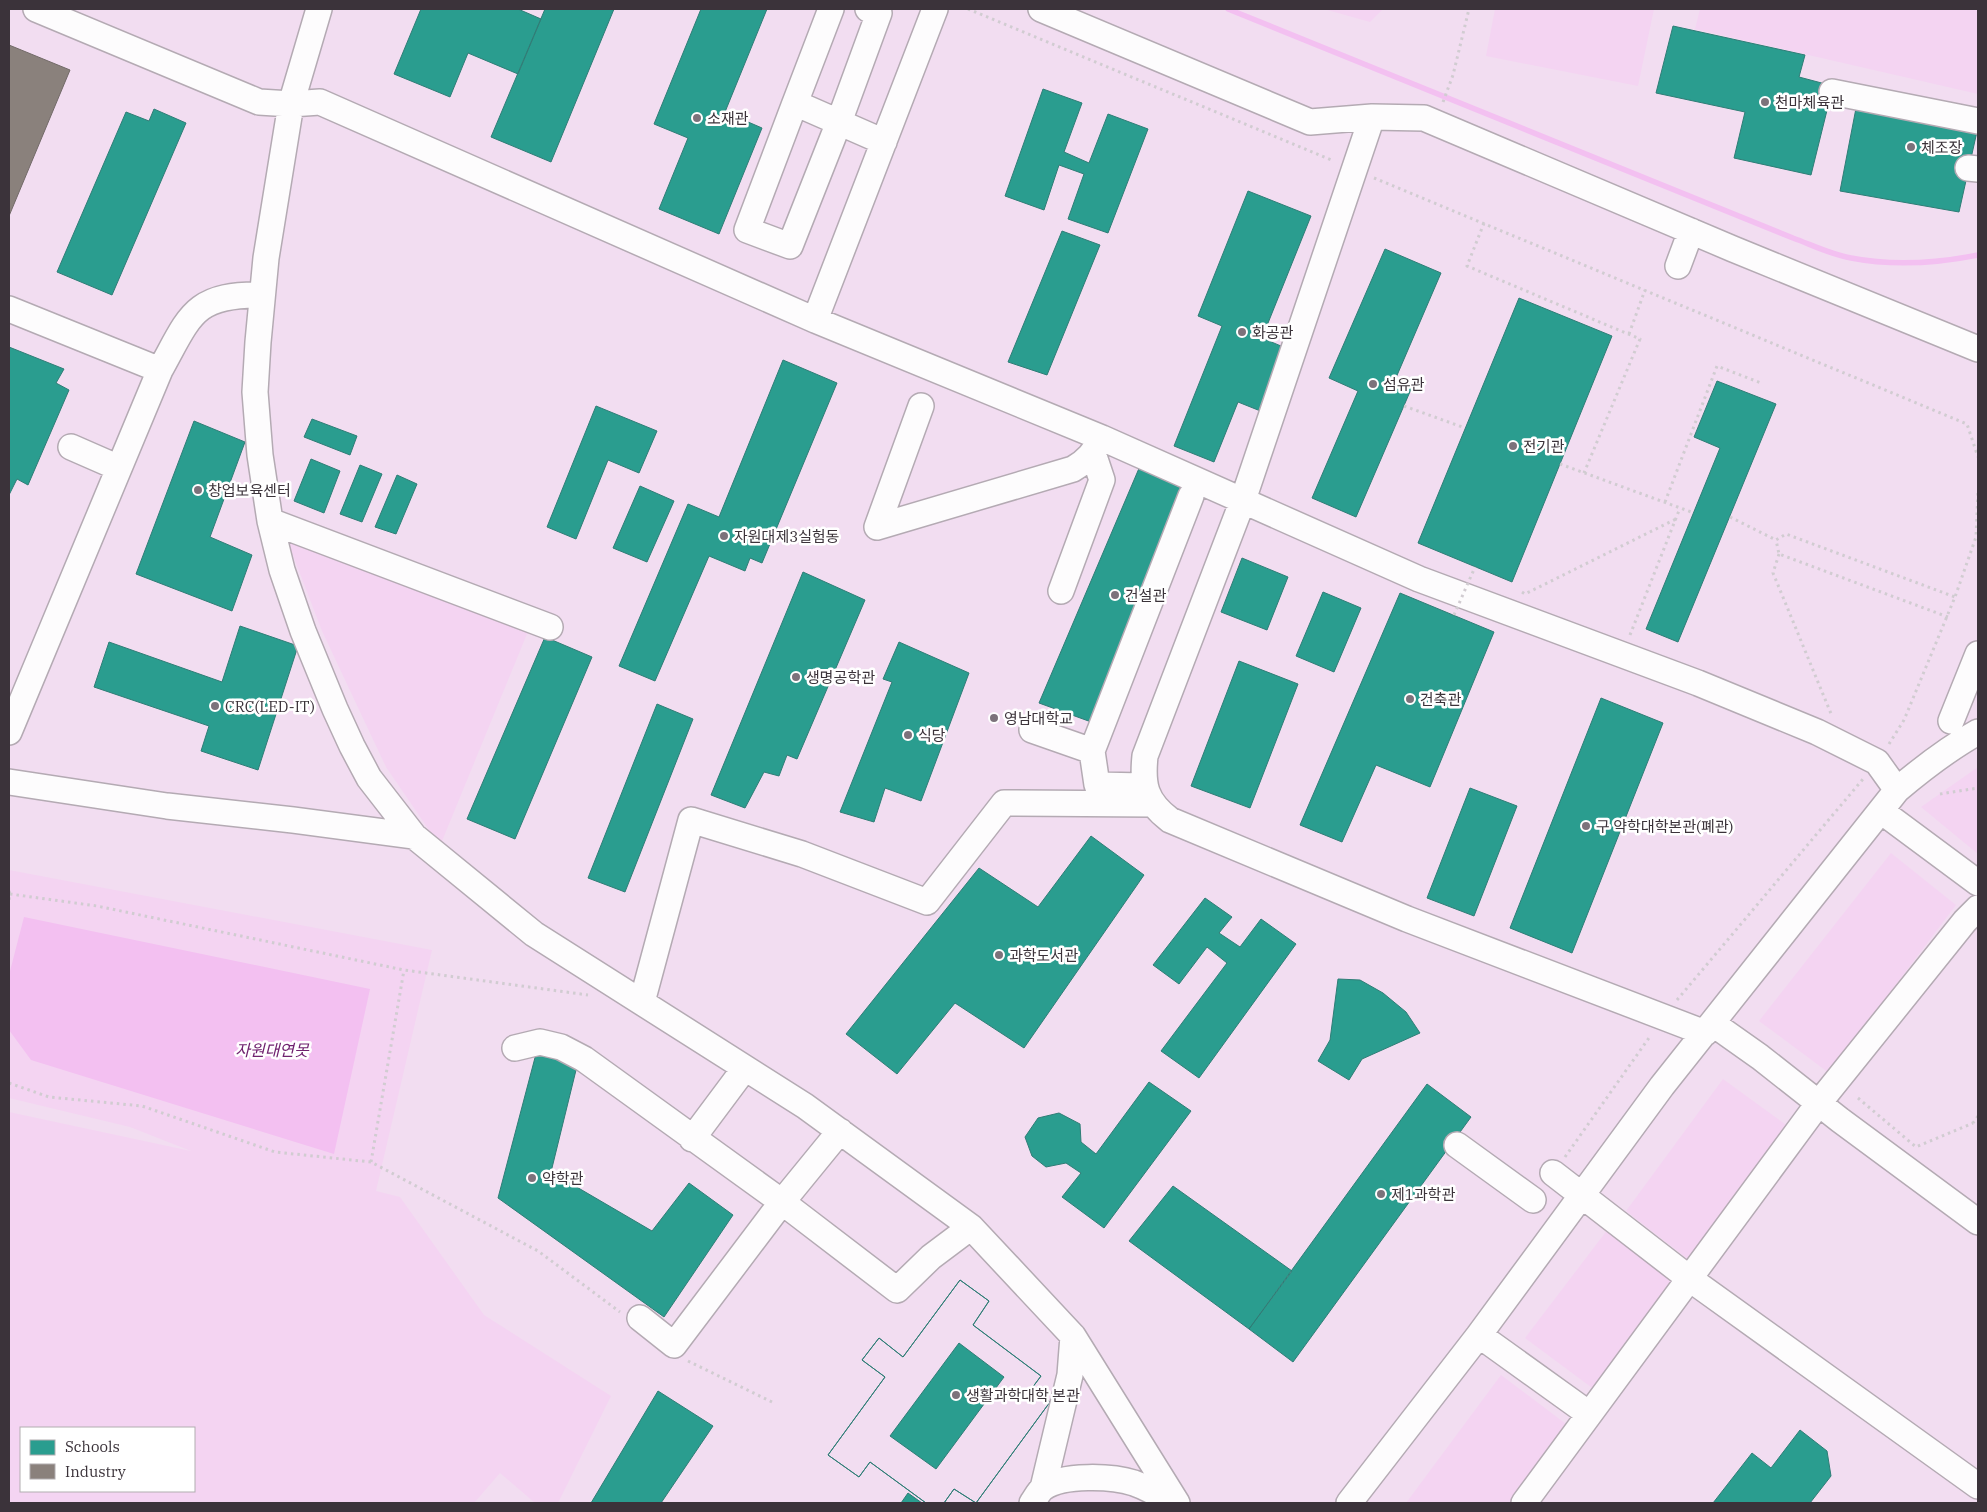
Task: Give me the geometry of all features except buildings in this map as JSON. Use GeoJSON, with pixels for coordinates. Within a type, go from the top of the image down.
{"type":"FeatureCollection","features":[{"type":"Feature","properties":{"kind":"street"},"geometry":{"type":"LineString","coordinates":[[36,9],[260,102],[291,104],[320,102],[1097,446],[1243,500],[1419,579],[1698,683],[1835,740],[1877,762],[1897,790]]}},
{"type":"Feature","properties":{"kind":"street"},"geometry":{"type":"LineString","coordinates":[[319,9],[291,104],[266,258],[255,392],[260,455],[270,521],[282,570],[304,631],[348,738],[369,778],[414,836],[534,934],[805,1106],[971,1227],[1073,1336],[1177,1503]]}},
{"type":"Feature","properties":{"kind":"street"},"geometry":{"type":"LineString","coordinates":[[831,9],[746,230],[790,246],[840,122],[879,13],[868,9]]}},
{"type":"Feature","properties":{"kind":"street"},"geometry":{"type":"LineString","coordinates":[[816,320],[935,9]]}},
{"type":"Feature","properties":{"kind":"street"},"geometry":{"type":"LineString","coordinates":[[1041,9],[1310,122],[1372,117],[1424,118],[1691,231],[1978,349]]}},
{"type":"Feature","properties":{"kind":"street"},"geometry":{"type":"LineString","coordinates":[[1832,92],[1978,121]]}},
{"type":"Feature","properties":{"kind":"street"},"geometry":{"type":"LineString","coordinates":[[796,103],[884,142]]}},
{"type":"Feature","properties":{"kind":"street"},"geometry":{"type":"LineString","coordinates":[[1372,117],[1243,500],[1145,756],[1143,774],[1149,795],[1170,820],[1380,908],[1663,1017],[1708,1028],[1760,1057],[1818,1104],[1978,1222]]}},
{"type":"Feature","properties":{"kind":"street"},"geometry":{"type":"LineString","coordinates":[[1678,266],[1691,231]]}},
{"type":"Feature","properties":{"kind":"street"},"geometry":{"type":"LineString","coordinates":[[9,732],[160,370],[188,320],[194,312],[213,301],[238,295],[262,295]]}},
{"type":"Feature","properties":{"kind":"street"},"geometry":{"type":"LineString","coordinates":[[9,309],[160,370]]}},
{"type":"Feature","properties":{"kind":"street"},"geometry":{"type":"LineString","coordinates":[[921,406],[876,528],[1073,469],[1084,462],[1097,446]]}},
{"type":"Feature","properties":{"kind":"street"},"geometry":{"type":"LineString","coordinates":[[1061,591],[1102,480],[1097,446]]}},
{"type":"Feature","properties":{"kind":"street"},"geometry":{"type":"LineString","coordinates":[[71,447],[119,468]]}},
{"type":"Feature","properties":{"kind":"street"},"geometry":{"type":"LineString","coordinates":[[1149,795],[1097,785],[1092,751],[1191,496]]}},
{"type":"Feature","properties":{"kind":"street"},"geometry":{"type":"LineString","coordinates":[[270,521],[550,627]]}},
{"type":"Feature","properties":{"kind":"street"},"geometry":{"type":"LineString","coordinates":[[1951,721],[1978,654]]}},
{"type":"Feature","properties":{"kind":"street"},"geometry":{"type":"LineString","coordinates":[[1032,730],[1092,751]]}},
{"type":"Feature","properties":{"kind":"street"},"geometry":{"type":"LineString","coordinates":[[1349,1503],[1479,1335],[1662,1086],[1897,790],[1929,764],[1978,732]]}},
{"type":"Feature","properties":{"kind":"street"},"geometry":{"type":"LineString","coordinates":[[9,782],[167,806],[414,836]]}},
{"type":"Feature","properties":{"kind":"street"},"geometry":{"type":"LineString","coordinates":[[642,1002],[691,820],[802,854],[927,902],[1004,803],[1149,795]]}},
{"type":"Feature","properties":{"kind":"street"},"geometry":{"type":"LineString","coordinates":[[1881,811],[1978,883]]}},
{"type":"Feature","properties":{"kind":"street"},"geometry":{"type":"LineString","coordinates":[[1524,1503],[1818,1104],[1978,908]]}},
{"type":"Feature","properties":{"kind":"street"},"geometry":{"type":"LineString","coordinates":[[516,1048],[540,1042],[561,1047],[584,1059],[692,1139],[782,1202],[898,1290],[931,1257],[971,1227]]}},
{"type":"Feature","properties":{"kind":"street"},"geometry":{"type":"LineString","coordinates":[[692,1139],[745,1068]]}},
{"type":"Feature","properties":{"kind":"street"},"geometry":{"type":"LineString","coordinates":[[631,1316],[674,1345],[782,1202],[840,1131]]}},
{"type":"Feature","properties":{"kind":"street"},"geometry":{"type":"LineString","coordinates":[[1457,1146],[1533,1200]]}},
{"type":"Feature","properties":{"kind":"street"},"geometry":{"type":"LineString","coordinates":[[1553,1173],[1690,1279],[1978,1486]]}},
{"type":"Feature","properties":{"kind":"street"},"geometry":{"type":"LineString","coordinates":[[1479,1335],[1589,1414]]}},
{"type":"Feature","properties":{"kind":"street"},"geometry":{"type":"LineString","coordinates":[[1037,1496],[1070,1375],[1073,1336]]}},
{"type":"Feature","properties":{"kind":"street"},"geometry":{"type":"LineString","coordinates":[[1037,1496],[1063,1480],[1086,1478],[1116,1479],[1133,1482],[1154,1491],[1172,1503]]}},
{"type":"Feature","properties":{"kind":"path"},"geometry":{"type":"LineString","coordinates":[[968,9],[1967,424],[1978,457]]}},
{"type":"Feature","properties":{"kind":"path"},"geometry":{"type":"LineString","coordinates":[[1440,110],[1453,75],[1469,9]]}},
{"type":"Feature","properties":{"kind":"path"},"geometry":{"type":"LineString","coordinates":[[1484,223],[1467,266],[1640,339],[1584,473]]}},
{"type":"Feature","properties":{"kind":"path"},"geometry":{"type":"LineString","coordinates":[[1629,334],[1645,290]]}},
{"type":"Feature","properties":{"kind":"path"},"geometry":{"type":"LineString","coordinates":[[1665,502],[1717,366],[1761,383]]}},
{"type":"Feature","properties":{"kind":"path"},"geometry":{"type":"LineString","coordinates":[[1404,406],[1465,428]]}},
{"type":"Feature","properties":{"kind":"path"},"geometry":{"type":"LineString","coordinates":[[1560,464],[1694,513]]}},
{"type":"Feature","properties":{"kind":"path"},"geometry":{"type":"LineString","coordinates":[[1553,1173],[1663,1017],[1877,762],[1904,720],[1948,617],[1976,537],[1978,490]]}},
{"type":"Feature","properties":{"kind":"path"},"geometry":{"type":"LineString","coordinates":[[1629,636],[1680,508]]}},
{"type":"Feature","properties":{"kind":"path"},"geometry":{"type":"LineString","coordinates":[[1730,517],[1776,540]]}},
{"type":"Feature","properties":{"kind":"path"},"geometry":{"type":"LineString","coordinates":[[1519,591],[1525,594],[1676,518]]}},
{"type":"Feature","properties":{"kind":"path"},"geometry":{"type":"LineString","coordinates":[[1776,540],[1786,534],[1955,597]]}},
{"type":"Feature","properties":{"kind":"path"},"geometry":{"type":"LineString","coordinates":[[1776,540],[1779,554],[1773,573],[1836,725]]}},
{"type":"Feature","properties":{"kind":"path"},"geometry":{"type":"LineString","coordinates":[[1779,554],[1948,617]]}},
{"type":"Feature","properties":{"kind":"path"},"geometry":{"type":"LineString","coordinates":[[1454,615],[1475,566]]}},
{"type":"Feature","properties":{"kind":"path"},"geometry":{"type":"LineString","coordinates":[[1940,794],[1978,788]]}},
{"type":"Feature","properties":{"kind":"path"},"geometry":{"type":"LineString","coordinates":[[9,900],[10,892],[97,906],[404,970],[594,996]]}},
{"type":"Feature","properties":{"kind":"path"},"geometry":{"type":"LineString","coordinates":[[370,1162],[404,970]]}},
{"type":"Feature","properties":{"kind":"path"},"geometry":{"type":"LineString","coordinates":[[9,1083],[49,1096],[142,1106],[275,1152],[370,1162],[538,1251],[631,1316]]}},
{"type":"Feature","properties":{"kind":"path"},"geometry":{"type":"LineString","coordinates":[[1858,1098],[1916,1147],[1972,1123],[1978,1116]]}},
{"type":"Feature","properties":{"kind":"path"},"geometry":{"type":"LineString","coordinates":[[1972,1123],[1978,1124]]}},
{"type":"Feature","properties":{"kind":"path"},"geometry":{"type":"LineString","coordinates":[[684,1359],[772,1402]]}},
{"type":"Feature","properties":{"kind":"shaded area","name":"영남대학교"},"geometry":{"type":"Polygon","coordinates":[[[9,9],[1978,9],[1978,1503],[9,1503],[9,9]]]}},
{"type":"Feature","properties":{"kind":"shaded area"},"geometry":{"type":"Polygon","coordinates":[[[1324,9],[1383,9],[1370,22],[1324,9]]]}},
{"type":"Feature","properties":{"kind":"shaded area"},"geometry":{"type":"Polygon","coordinates":[[[1495,9],[1654,9],[1638,86],[1486,56],[1495,9]]]}},
{"type":"Feature","properties":{"kind":"shaded area"},"geometry":{"type":"Polygon","coordinates":[[[1700,9],[1978,9],[1978,94],[1695,29],[1700,9]]]}},
{"type":"Feature","properties":{"kind":"shaded area"},"geometry":{"type":"Polygon","coordinates":[[[286,537],[529,629],[440,846],[386,767],[322,631],[286,537]]]}},
{"type":"Feature","properties":{"kind":"shaded area"},"geometry":{"type":"Polygon","coordinates":[[[1978,767],[1978,854],[1921,807],[1978,767]]]}},
{"type":"Feature","properties":{"kind":"shaded area"},"geometry":{"type":"Polygon","coordinates":[[[1891,853],[1956,905],[1829,1073],[1759,1021],[1891,853]]]}},
{"type":"Feature","properties":{"kind":"shaded area"},"geometry":{"type":"Polygon","coordinates":[[[9,870],[432,950],[376,1191],[400,1197],[484,1315],[611,1396],[558,1503],[535,1503],[500,1473],[474,1503],[9,1503],[9,1112],[191,1151],[130,1127],[9,1098],[9,870]]]}},
{"type":"Feature","properties":{"kind":"shaded area"},"geometry":{"type":"Polygon","coordinates":[[[1723,1079],[1793,1130],[1693,1263],[1626,1211],[1723,1079]]]}},
{"type":"Feature","properties":{"kind":"shaded area"},"geometry":{"type":"Polygon","coordinates":[[[1608,1229],[1677,1281],[1595,1390],[1525,1338],[1608,1229]]]}},
{"type":"Feature","properties":{"kind":"shaded area"},"geometry":{"type":"Polygon","coordinates":[[[1501,1375],[1570,1427],[1513,1503],[1406,1503],[1501,1375]]]}},
{"type":"Feature","properties":{"kind":"water","name":"자원대연못"},"geometry":{"type":"Polygon","coordinates":[[[24,917],[370,989],[334,1154],[31,1060],[9,1030],[9,975],[24,917]]]}},
{"type":"Feature","properties":{"kind":"waterway"},"geometry":{"type":"LineString","coordinates":[[1228,9],[1837,255],[1899,263],[1931,262],[1978,255]]}},
{"type":"Feature","properties":{"kind":"place","name":"천마체육관"},"geometry":{"type":"Point","coordinates":[1765,102]}},
{"type":"Feature","properties":{"kind":"place","name":"소재관"},"geometry":{"type":"Point","coordinates":[697,118]}},
{"type":"Feature","properties":{"kind":"place","name":"체조장"},"geometry":{"type":"Point","coordinates":[1911,147]}},
{"type":"Feature","properties":{"kind":"place","name":"화공관"},"geometry":{"type":"Point","coordinates":[1242,332]}},
{"type":"Feature","properties":{"kind":"place","name":"섬유관"},"geometry":{"type":"Point","coordinates":[1373,384]}},
{"type":"Feature","properties":{"kind":"place","name":"전기관"},"geometry":{"type":"Point","coordinates":[1513,446]}},
{"type":"Feature","properties":{"kind":"place","name":"창업보육센터"},"geometry":{"type":"Point","coordinates":[198,490]}},
{"type":"Feature","properties":{"kind":"place","name":"자원대제3실험동"},"geometry":{"type":"Point","coordinates":[724,536]}},
{"type":"Feature","properties":{"kind":"place","name":"건설관"},"geometry":{"type":"Point","coordinates":[1115,595]}},
{"type":"Feature","properties":{"kind":"place","name":"생명공학관"},"geometry":{"type":"Point","coordinates":[796,677]}},
{"type":"Feature","properties":{"kind":"place","name":"건축관"},"geometry":{"type":"Point","coordinates":[1410,699]}},
{"type":"Feature","properties":{"kind":"place","name":"CRC(LED-IT)"},"geometry":{"type":"Point","coordinates":[215,706]}},
{"type":"Feature","properties":{"kind":"place","name":"영남대학교"},"geometry":{"type":"Point","coordinates":[994,718]}},
{"type":"Feature","properties":{"kind":"place","name":"식당"},"geometry":{"type":"Point","coordinates":[908,735]}},
{"type":"Feature","properties":{"kind":"place","name":"구 약학대학본관(폐관)"},"geometry":{"type":"Point","coordinates":[1586,826]}},
{"type":"Feature","properties":{"kind":"place","name":"과학도서관"},"geometry":{"type":"Point","coordinates":[999,955]}},
{"type":"Feature","properties":{"kind":"place","name":"약학관"},"geometry":{"type":"Point","coordinates":[532,1178]}},
{"type":"Feature","properties":{"kind":"place","name":"제1과학관"},"geometry":{"type":"Point","coordinates":[1381,1194]}},
{"type":"Feature","properties":{"kind":"place","name":"생활과학대학 본관"},"geometry":{"type":"Point","coordinates":[956,1395]}}]}
